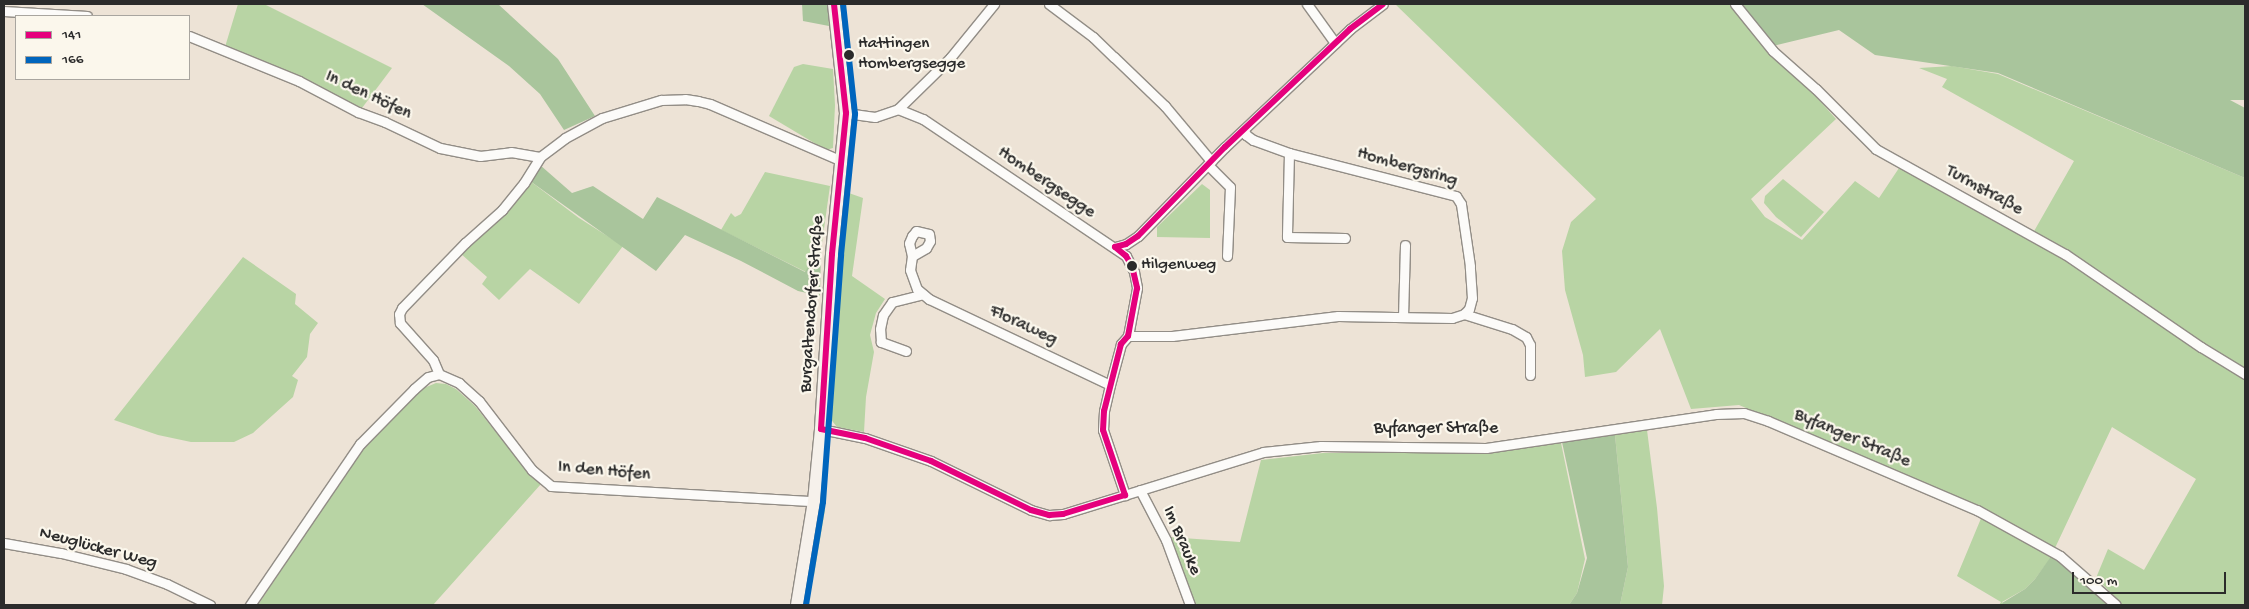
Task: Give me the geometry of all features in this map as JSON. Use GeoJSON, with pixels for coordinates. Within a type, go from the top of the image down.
{"type":"FeatureCollection","features":[{"type":"Feature","properties":{"kind":"main road","name":"Burgaltendorfer Straße"},"geometry":{"type":"LineString","coordinates":[[797,605],[814,501],[821,429],[832,254],[846,113],[834,4]]}},
{"type":"Feature","properties":{"kind":"street"},"geometry":{"type":"LineString","coordinates":[[846,113],[874,117],[898,109],[950,58],[994,4]]}},
{"type":"Feature","properties":{"kind":"street"},"geometry":{"type":"LineString","coordinates":[[1049,4],[1093,37],[1164,106],[1230,187],[1227,256]]}},
{"type":"Feature","properties":{"kind":"street"},"geometry":{"type":"LineString","coordinates":[[1307,4],[1335,43]]}},
{"type":"Feature","properties":{"kind":"street"},"geometry":{"type":"LineString","coordinates":[[1115,247],[1126,244],[1138,236],[1209,163],[1335,43],[1358,22],[1383,4]]}},
{"type":"Feature","properties":{"kind":"street","name":"Turmstraße"},"geometry":{"type":"LineString","coordinates":[[1735,4],[1772,50],[1816,89],[1876,149],[2065,254],[2201,347],[2245,374]]}},
{"type":"Feature","properties":{"kind":"street"},"geometry":{"type":"LineString","coordinates":[[4,11],[70,15]]}},
{"type":"Feature","properties":{"kind":"street","name":"In den Höfen"},"geometry":{"type":"LineString","coordinates":[[190,36],[299,81],[358,112],[385,122],[440,148],[480,156],[511,152],[540,157]]}},
{"type":"Feature","properties":{"kind":"street","name":"In den Höfen"},"geometry":{"type":"LineString","coordinates":[[814,501],[551,486],[532,470],[479,402],[459,383],[440,374],[433,360],[400,323],[399,314],[402,308],[465,244],[502,210],[524,183],[540,157],[565,138],[602,118],[645,104],[685,99],[710,104],[842,162]]}},
{"type":"Feature","properties":{"kind":"street","name":"Hombergsegge"},"geometry":{"type":"LineString","coordinates":[[898,109],[923,119],[1086,230],[1115,247]]}},
{"type":"Feature","properties":{"kind":"street","name":"Hombergsring"},"geometry":{"type":"LineString","coordinates":[[1244,130],[1246,135],[1253,140],[1289,153],[1452,194],[1459,199],[1463,211],[1472,289],[1470,306],[1464,314]]}},
{"type":"Feature","properties":{"kind":"street"},"geometry":{"type":"LineString","coordinates":[[1289,153],[1287,237],[1345,238]]}},
{"type":"Feature","properties":{"kind":"street"},"geometry":{"type":"LineString","coordinates":[[1403,317],[1405,245]]}},
{"type":"Feature","properties":{"kind":"street"},"geometry":{"type":"LineString","coordinates":[[1115,247],[1126,256],[1136,279],[1137,288],[1128,336],[1121,344],[1104,411],[1104,430],[1125,494]]}},
{"type":"Feature","properties":{"kind":"street","name":"Floraweg"},"geometry":{"type":"LineString","coordinates":[[912,256],[910,270],[917,289],[929,299],[1110,385]]}},
{"type":"Feature","properties":{"kind":"street"},"geometry":{"type":"LineString","coordinates":[[906,351],[881,342],[880,329],[883,315],[892,302],[924,294]]}},
{"type":"Feature","properties":{"kind":"street"},"geometry":{"type":"LineString","coordinates":[[1128,336],[1172,336],[1338,316],[1452,318],[1464,314],[1512,329],[1526,337],[1530,345],[1530,375]]}},
{"type":"Feature","properties":{"kind":"street"},"geometry":{"type":"LineString","coordinates":[[250,605],[360,444],[414,389],[428,377],[440,374]]}},
{"type":"Feature","properties":{"kind":"street","name":"Byfanger Straße"},"geometry":{"type":"LineString","coordinates":[[821,429],[865,438],[922,457],[960,473],[1031,510],[1049,515],[1063,514],[1263,452],[1321,446],[1486,448],[1716,414],[1744,414],[1768,421],[1977,510],[2060,556],[2116,605]]}},
{"type":"Feature","properties":{"kind":"street","name":"Im Brauke"},"geometry":{"type":"LineString","coordinates":[[1140,490],[1166,540],[1190,605]]}},
{"type":"Feature","properties":{"kind":"street","name":"Neuglücker Weg"},"geometry":{"type":"LineString","coordinates":[[4,543],[61,553],[126,569],[168,584],[210,605]]}},
{"type":"Feature","properties":{"kind":"green space"},"geometry":{"type":"Polygon","coordinates":[[[238,4],[264,4],[392,68],[362,108],[277,68],[225,47],[238,4]]]}},
{"type":"Feature","properties":{"kind":"green space"},"geometry":{"type":"Polygon","coordinates":[[[422,4],[498,4],[558,59],[595,116],[564,130],[540,94],[509,66],[422,4]]]}},
{"type":"Feature","properties":{"kind":"green space"},"geometry":{"type":"Polygon","coordinates":[[[802,4],[828,4],[829,26],[803,21],[802,4]]]}},
{"type":"Feature","properties":{"kind":"green space"},"geometry":{"type":"Polygon","coordinates":[[[1395,4],[1732,4],[1766,51],[1811,91],[1836,119],[1751,199],[1765,217],[1802,240],[1855,181],[1879,198],[1899,168],[2067,260],[2245,376],[2245,605],[2123,605],[2096,578],[2108,549],[2144,570],[2196,479],[2112,427],[2055,548],[1948,494],[1739,405],[1691,409],[1660,329],[1616,372],[1585,377],[1583,355],[1565,290],[1562,251],[1571,222],[1596,199],[1395,4]]]}},
{"type":"Feature","properties":{"kind":"green space"},"geometry":{"type":"Polygon","coordinates":[[[1739,4],[2245,4],[2245,100],[2230,100],[2245,108],[2245,178],[1998,73],[1875,55],[1839,30],[1773,46],[1739,4]]]}},
{"type":"Feature","properties":{"kind":"green space"},"geometry":{"type":"Polygon","coordinates":[[[803,64],[833,69],[835,105],[833,148],[826,150],[769,116],[794,67],[803,64]]]}},
{"type":"Feature","properties":{"kind":"green space"},"geometry":{"type":"Polygon","coordinates":[[[1952,66],[1998,74],[2245,178],[2245,372],[2033,233],[2074,161],[1942,87],[1947,79],[1919,68],[1952,66]]]}},
{"type":"Feature","properties":{"kind":"green space"},"geometry":{"type":"Polygon","coordinates":[[[540,165],[572,193],[593,186],[643,219],[657,197],[805,272],[818,250],[821,250],[820,296],[798,291],[741,261],[685,235],[656,271],[530,181],[540,165]]]}},
{"type":"Feature","properties":{"kind":"green space"},"geometry":{"type":"Polygon","coordinates":[[[765,172],[830,186],[821,250],[818,250],[806,272],[721,230],[731,213],[735,217],[741,214],[765,172]]]}},
{"type":"Feature","properties":{"kind":"green space"},"geometry":{"type":"Polygon","coordinates":[[[1783,179],[1824,212],[1801,237],[1776,217],[1764,203],[1765,196],[1783,179]]]}},
{"type":"Feature","properties":{"kind":"green space"},"geometry":{"type":"Polygon","coordinates":[[[530,181],[579,218],[623,246],[579,304],[530,269],[499,300],[482,284],[487,277],[460,253],[504,215],[530,181]]]}},
{"type":"Feature","properties":{"kind":"green space"},"geometry":{"type":"Polygon","coordinates":[[[1202,184],[1210,190],[1210,238],[1157,237],[1157,227],[1202,184]]]}},
{"type":"Feature","properties":{"kind":"green space"},"geometry":{"type":"Polygon","coordinates":[[[846,192],[863,198],[852,276],[885,299],[876,313],[870,335],[874,352],[866,397],[864,432],[837,427],[829,417],[846,192]]]}},
{"type":"Feature","properties":{"kind":"green space"},"geometry":{"type":"Polygon","coordinates":[[[243,257],[296,294],[295,304],[318,323],[310,334],[307,357],[292,376],[298,380],[293,397],[253,433],[234,442],[191,442],[158,435],[114,420],[243,257]]]}},
{"type":"Feature","properties":{"kind":"green space"},"geometry":{"type":"Polygon","coordinates":[[[436,383],[446,384],[456,389],[475,406],[528,472],[541,484],[433,605],[258,605],[363,447],[382,425],[424,388],[436,383]]]}},
{"type":"Feature","properties":{"kind":"green space"},"geometry":{"type":"Polygon","coordinates":[[[1647,430],[1664,586],[1662,605],[1620,605],[1628,567],[1615,435],[1647,430]]]}},
{"type":"Feature","properties":{"kind":"green space"},"geometry":{"type":"Polygon","coordinates":[[[1615,435],[1628,567],[1620,605],[1569,605],[1577,593],[1587,558],[1562,442],[1615,435]]]}},
{"type":"Feature","properties":{"kind":"green space"},"geometry":{"type":"Polygon","coordinates":[[[1561,443],[1585,559],[1577,593],[1569,605],[1194,605],[1168,537],[1240,542],[1261,460],[1323,453],[1487,453],[1561,443]]]}},
{"type":"Feature","properties":{"kind":"green space"},"geometry":{"type":"Polygon","coordinates":[[[820,508],[825,510],[814,575],[811,574],[820,508]]]}},
{"type":"Feature","properties":{"kind":"green space"},"geometry":{"type":"Polygon","coordinates":[[[1982,516],[2053,555],[2035,579],[2025,589],[2002,602],[2004,605],[1999,605],[2001,602],[1957,576],[1982,516]]]}},
{"type":"Feature","properties":{"kind":"green space"},"geometry":{"type":"Polygon","coordinates":[[[2052,555],[2084,578],[2110,605],[2004,605],[2002,603],[2025,589],[2035,579],[2052,555]]]}},
{"type":"Feature","properties":{"kind":"transit line","name":"141"},"geometry":{"type":"LineString","coordinates":[[821,429],[832,254],[846,113],[834,4]]}},
{"type":"Feature","properties":{"kind":"transit line","name":"166"},"geometry":{"type":"LineString","coordinates":[[806,605],[823,502],[841,255],[855,114],[843,4]]}},
{"type":"Feature","properties":{"kind":"transit line","name":"141"},"geometry":{"type":"LineString","coordinates":[[1115,247],[1126,244],[1138,236],[1225,147],[1350,29],[1383,4]]}},
{"type":"Feature","properties":{"kind":"transit line","name":"141"},"geometry":{"type":"LineString","coordinates":[[1115,247],[1126,256],[1132,266],[1137,288],[1128,336],[1121,344],[1104,411],[1103,430],[1125,495]]}},
{"type":"Feature","properties":{"kind":"transit line","name":"141"},"geometry":{"type":"LineString","coordinates":[[821,429],[865,438],[931,461],[1031,510],[1049,515],[1063,514],[1125,495]]}},
{"type":"Feature","properties":{"kind":"place","name":"Hattingen Hombergsegge"},"geometry":{"type":"Point","coordinates":[849,55]}},
{"type":"Feature","properties":{"kind":"place","name":"Hilgenweg"},"geometry":{"type":"Point","coordinates":[1132,266]}}]}
